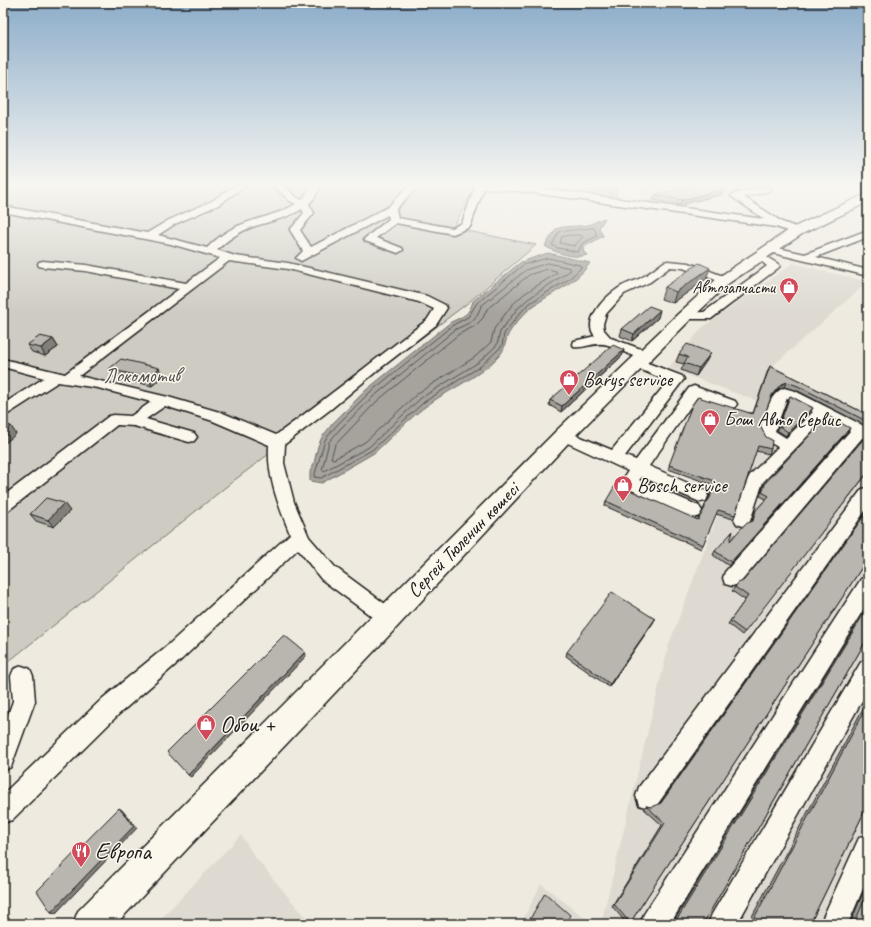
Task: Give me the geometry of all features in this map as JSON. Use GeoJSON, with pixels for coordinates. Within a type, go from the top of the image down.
{"type":"FeatureCollection","features":[{"type":"Feature","properties":{"kind":"main road","name":"Сергей Тюленин көшесі"},"geometry":{"type":"LineString","coordinates":[[91,924],[389,618],[564,435],[685,316],[724,280],[764,252],[787,227]]}},
{"type":"Feature","properties":{"kind":"street"},"geometry":{"type":"LineString","coordinates":[[100,227],[173,241],[228,257],[288,266],[423,299],[441,308],[432,322],[373,366],[326,406],[277,442]]}},
{"type":"Feature","properties":{"kind":"street"},"geometry":{"type":"LineString","coordinates":[[148,237],[164,227]]}},
{"type":"Feature","properties":{"kind":"street"},"geometry":{"type":"LineString","coordinates":[[209,252],[226,236],[242,227]]}},
{"type":"Feature","properties":{"kind":"street"},"geometry":{"type":"LineString","coordinates":[[297,227],[295,230],[309,252]]}},
{"type":"Feature","properties":{"kind":"street"},"geometry":{"type":"LineString","coordinates":[[288,266],[309,252],[356,227]]}},
{"type":"Feature","properties":{"kind":"street"},"geometry":{"type":"LineString","coordinates":[[384,227],[369,239],[398,250]]}},
{"type":"Feature","properties":{"kind":"street"},"geometry":{"type":"LineString","coordinates":[[433,227],[453,231],[461,227]]}},
{"type":"Feature","properties":{"kind":"street"},"geometry":{"type":"LineString","coordinates":[[805,258],[868,233]]}},
{"type":"Feature","properties":{"kind":"street"},"geometry":{"type":"LineString","coordinates":[[764,252],[805,258],[868,273]]}},
{"type":"Feature","properties":{"kind":"street"},"geometry":{"type":"LineString","coordinates":[[685,316],[707,316],[774,266],[764,252]]}},
{"type":"Feature","properties":{"kind":"street"},"geometry":{"type":"LineString","coordinates":[[3,412],[62,378],[116,343],[228,257]]}},
{"type":"Feature","properties":{"kind":"street"},"geometry":{"type":"LineString","coordinates":[[43,264],[86,268],[188,287]]}},
{"type":"Feature","properties":{"kind":"street"},"geometry":{"type":"LineString","coordinates":[[614,458],[677,379],[640,359],[605,338],[598,332],[597,324],[600,313],[620,292],[646,280],[668,264],[685,265],[724,280]]}},
{"type":"Feature","properties":{"kind":"street"},"geometry":{"type":"LineString","coordinates":[[579,344],[590,339],[605,338]]}},
{"type":"Feature","properties":{"kind":"street"},"geometry":{"type":"LineString","coordinates":[[3,363],[62,378],[98,384],[163,400],[218,416],[277,442]]}},
{"type":"Feature","properties":{"kind":"street"},"geometry":{"type":"LineString","coordinates":[[693,511],[629,482],[694,391],[730,404]]}},
{"type":"Feature","properties":{"kind":"street"},"geometry":{"type":"LineString","coordinates":[[732,578],[864,432],[790,394],[784,393],[780,396],[767,431],[770,436],[788,446]]}},
{"type":"Feature","properties":{"kind":"street"},"geometry":{"type":"LineString","coordinates":[[134,421],[163,400]]}},
{"type":"Feature","properties":{"kind":"street"},"geometry":{"type":"LineString","coordinates":[[742,518],[756,479],[823,411]]}},
{"type":"Feature","properties":{"kind":"street"},"geometry":{"type":"LineString","coordinates":[[3,505],[114,420],[134,421],[189,437]]}},
{"type":"Feature","properties":{"kind":"street"},"geometry":{"type":"LineString","coordinates":[[564,435],[700,496]]}},
{"type":"Feature","properties":{"kind":"street"},"geometry":{"type":"LineString","coordinates":[[277,442],[276,463],[286,502],[302,541],[328,573],[389,618]]}},
{"type":"Feature","properties":{"kind":"street"},"geometry":{"type":"LineString","coordinates":[[648,796],[868,494]]}},
{"type":"Feature","properties":{"kind":"street"},"geometry":{"type":"LineString","coordinates":[[3,810],[111,706],[175,652],[300,536]]}},
{"type":"Feature","properties":{"kind":"street"},"geometry":{"type":"LineString","coordinates":[[654,924],[868,585]]}},
{"type":"Feature","properties":{"kind":"street"},"geometry":{"type":"LineString","coordinates":[[722,924],[868,669]]}},
{"type":"Feature","properties":{"kind":"street"},"geometry":{"type":"LineString","coordinates":[[3,758],[24,701],[22,676]]}},
{"type":"Feature","properties":{"kind":"street"},"geometry":{"type":"LineString","coordinates":[[834,924],[868,847]]}},
{"type":"Feature","properties":{"kind":"shaded area","name":"Автозапчасти"},"geometry":{"type":"Polygon","coordinates":[[[793,263],[868,282],[768,370],[757,401],[668,368],[703,327],[793,263]]]}},
{"type":"Feature","properties":{"kind":"shaded area"},"geometry":{"type":"Polygon","coordinates":[[[771,374],[868,423],[868,924],[601,924],[669,644],[771,374]]]}},
{"type":"Feature","properties":{"kind":"shaded area"},"geometry":{"type":"Polygon","coordinates":[[[241,835],[255,857],[311,924],[156,924],[241,835]]]}},
{"type":"Feature","properties":{"kind":"shaded area"},"geometry":{"type":"Polygon","coordinates":[[[541,884],[593,924],[521,924],[541,884]]]}},
{"type":"Feature","properties":{"kind":"green space","name":"Локомотив"},"geometry":{"type":"Polygon","coordinates":[[[3,227],[453,227],[536,245],[469,302],[232,482],[3,666],[3,227]]]}},
{"type":"Feature","properties":{"kind":"water"},"geometry":{"type":"Polygon","coordinates":[[[563,227],[599,227],[603,236],[584,247],[583,251],[587,255],[566,255],[545,246],[556,229],[563,227]]]}},
{"type":"Feature","properties":{"kind":"water"},"geometry":{"type":"Polygon","coordinates":[[[548,253],[590,263],[578,277],[532,307],[514,325],[507,337],[502,353],[490,365],[422,409],[374,453],[322,483],[310,481],[310,472],[322,437],[333,423],[366,390],[451,322],[468,312],[473,301],[521,262],[548,253]]]}},
{"type":"Feature","properties":{"kind":"building"},"geometry":{"type":"Polygon","coordinates":[[[699,263],[710,268],[676,292],[665,287],[699,263]]]}},
{"type":"Feature","properties":{"kind":"building"},"geometry":{"type":"Polygon","coordinates":[[[649,306],[660,310],[634,334],[622,329],[649,306]]]}},
{"type":"Feature","properties":{"kind":"building"},"geometry":{"type":"Polygon","coordinates":[[[40,336],[53,339],[41,348],[27,345],[40,336]]]}},
{"type":"Feature","properties":{"kind":"building"},"geometry":{"type":"Polygon","coordinates":[[[687,344],[711,353],[699,368],[684,363],[688,357],[679,354],[687,344]]]}},
{"type":"Feature","properties":{"kind":"building"},"geometry":{"type":"Polygon","coordinates":[[[613,345],[624,350],[562,406],[550,400],[613,345]]]}},
{"type":"Feature","properties":{"kind":"building"},"geometry":{"type":"Polygon","coordinates":[[[121,359],[159,368],[148,378],[109,369],[121,359]]]}},
{"type":"Feature","properties":{"kind":"building"},"geometry":{"type":"Polygon","coordinates":[[[770,366],[868,415],[868,422],[798,386],[787,382],[780,385],[772,395],[760,426],[766,437],[772,440],[771,449],[758,446],[735,515],[718,510],[703,545],[606,501],[616,484],[698,520],[710,498],[715,481],[669,465],[692,405],[698,397],[753,414],[770,366]]]}},
{"type":"Feature","properties":{"kind":"building"},"geometry":{"type":"Polygon","coordinates":[[[790,396],[813,408],[788,432],[779,426],[790,396]]]}},
{"type":"Feature","properties":{"kind":"building"},"geometry":{"type":"Polygon","coordinates":[[[828,416],[850,428],[731,562],[715,551],[733,531],[730,541],[745,524],[753,521],[756,510],[769,496],[762,492],[766,482],[828,416]]]}},
{"type":"Feature","properties":{"kind":"building"},"geometry":{"type":"Polygon","coordinates":[[[3,424],[11,426],[3,433],[3,424]]]}},
{"type":"Feature","properties":{"kind":"building"},"geometry":{"type":"Polygon","coordinates":[[[866,436],[868,436],[868,472],[745,632],[730,621],[748,596],[735,587],[738,583],[743,581],[866,436]]]}},
{"type":"Feature","properties":{"kind":"building"},"geometry":{"type":"Polygon","coordinates":[[[46,498],[64,503],[48,520],[30,514],[46,498]]]}},
{"type":"Feature","properties":{"kind":"building"},"geometry":{"type":"Polygon","coordinates":[[[868,510],[868,558],[630,923],[614,904],[665,823],[646,806],[651,807],[661,803],[868,510]]]}},
{"type":"Feature","properties":{"kind":"building"},"geometry":{"type":"Polygon","coordinates":[[[612,592],[655,619],[610,684],[567,652],[612,592]]]}},
{"type":"Feature","properties":{"kind":"building"},"geometry":{"type":"Polygon","coordinates":[[[868,607],[868,637],[703,924],[674,924],[868,607]]]}},
{"type":"Feature","properties":{"kind":"building"},"geometry":{"type":"Polygon","coordinates":[[[284,635],[305,652],[188,775],[167,752],[284,635]]]}},
{"type":"Feature","properties":{"kind":"building"},"geometry":{"type":"Polygon","coordinates":[[[868,704],[868,804],[810,924],[751,924],[868,704]]]}},
{"type":"Feature","properties":{"kind":"building"},"geometry":{"type":"Polygon","coordinates":[[[119,808],[134,826],[51,912],[37,891],[119,808]]]}},
{"type":"Feature","properties":{"kind":"building"},"geometry":{"type":"Polygon","coordinates":[[[868,891],[868,924],[854,924],[868,891]]]}},
{"type":"Feature","properties":{"kind":"building"},"geometry":{"type":"Polygon","coordinates":[[[545,893],[570,915],[566,924],[527,924],[545,893]]]}},
{"type":"Feature","properties":{"kind":"place","name":"Автозапчасти"},"geometry":{"type":"Point","coordinates":[789,304]}},
{"type":"Feature","properties":{"kind":"place","name":"Barys service"},"geometry":{"type":"Point","coordinates":[569,396]}},
{"type":"Feature","properties":{"kind":"place","name":"Бош Авто Сервис"},"geometry":{"type":"Point","coordinates":[710,436]}},
{"type":"Feature","properties":{"kind":"place","name":"Bosch service"},"geometry":{"type":"Point","coordinates":[623,502]}},
{"type":"Feature","properties":{"kind":"place","name":"Обои +"},"geometry":{"type":"Point","coordinates":[206,741]}},
{"type":"Feature","properties":{"kind":"place","name":"Европа"},"geometry":{"type":"Point","coordinates":[81,868]}}]}
